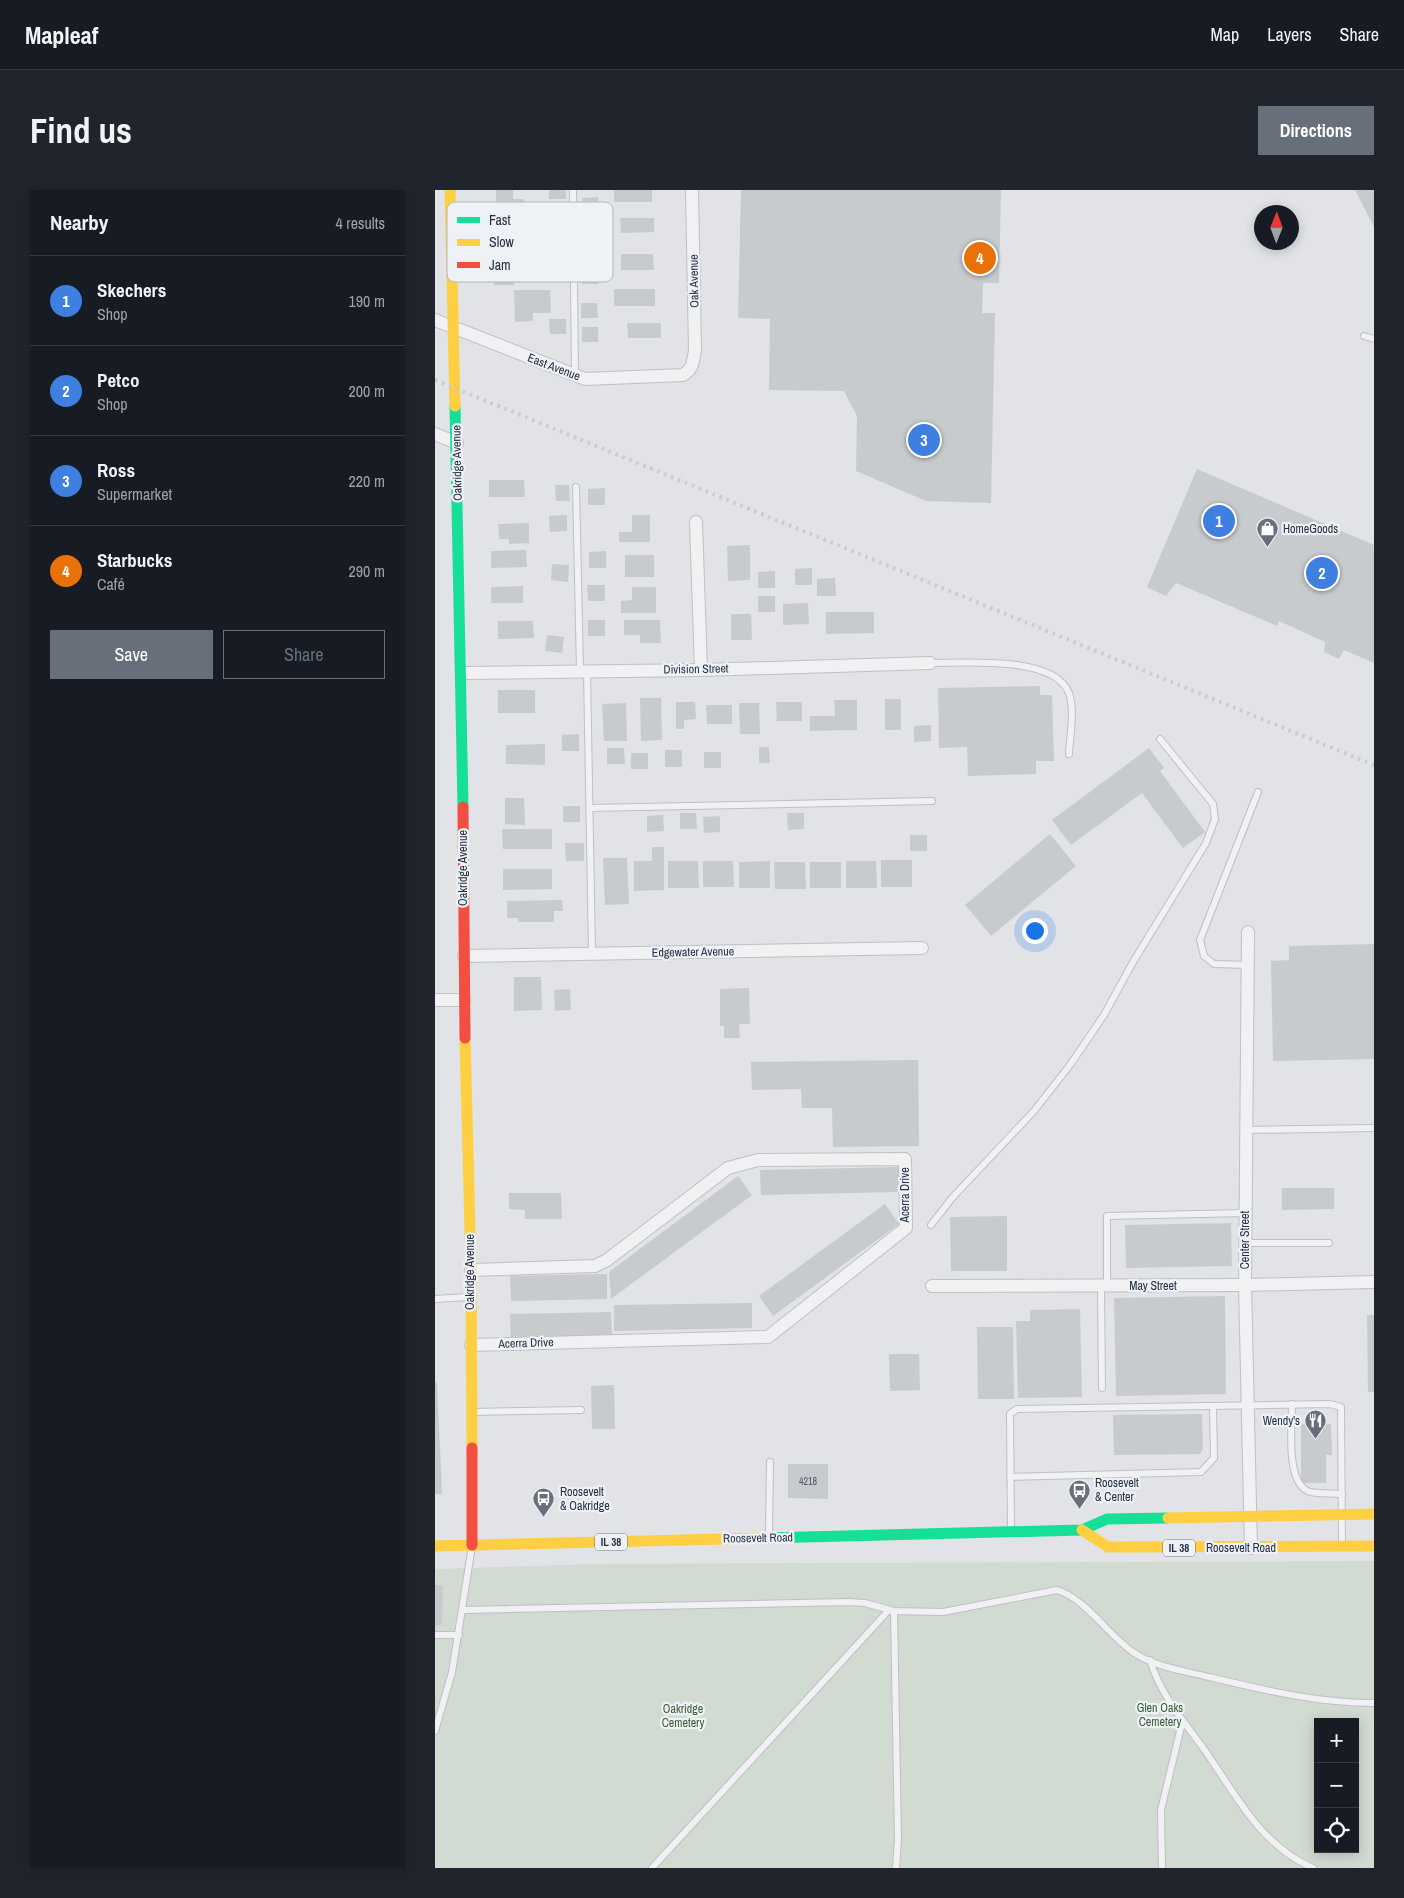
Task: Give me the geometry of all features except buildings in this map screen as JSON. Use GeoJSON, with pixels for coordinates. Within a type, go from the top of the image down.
{"type":"FeatureCollection","features":[{"type":"Feature","properties":{"kind":"street","name":"Oak Avenue"},"geometry":{"type":"LineString","coordinates":[[690,371],[695,350],[692,190]]}},
{"type":"Feature","properties":{"kind":"street","name":"Oakridge Avenue"},"geometry":{"type":"LineString","coordinates":[[451,282],[457,443],[464,1000],[471,1270],[472,1545]]}},
{"type":"Feature","properties":{"kind":"street","name":"East Avenue"},"geometry":{"type":"LineString","coordinates":[[435,320],[575,376],[595,380],[671,378],[690,371]]}},
{"type":"Feature","properties":{"kind":"street"},"geometry":{"type":"LineString","coordinates":[[435,434],[457,443]]}},
{"type":"Feature","properties":{"kind":"street"},"geometry":{"type":"LineString","coordinates":[[696,522],[701,670]]}},
{"type":"Feature","properties":{"kind":"street","name":"Division Street"},"geometry":{"type":"LineString","coordinates":[[461,673],[701,670],[930,662]]}},
{"type":"Feature","properties":{"kind":"street","name":"Center Street"},"geometry":{"type":"LineString","coordinates":[[1248,932],[1245,1285],[1251,1548]]}},
{"type":"Feature","properties":{"kind":"street","name":"Edgewater Avenue"},"geometry":{"type":"LineString","coordinates":[[464,956],[922,948]]}},
{"type":"Feature","properties":{"kind":"street"},"geometry":{"type":"LineString","coordinates":[[435,1000],[464,1000]]}},
{"type":"Feature","properties":{"kind":"street","name":"Acerra Drive"},"geometry":{"type":"LineString","coordinates":[[471,1270],[595,1266],[607,1260],[727,1168],[758,1160],[905,1159],[906,1228],[768,1337],[471,1345]]}},
{"type":"Feature","properties":{"kind":"street","name":"May Street"},"geometry":{"type":"LineString","coordinates":[[932,1286],[1245,1285],[1374,1282]]}},
{"type":"Feature","properties":{"kind":"street","name":"Roosevelt Road"},"geometry":{"type":"LineString","coordinates":[[435,1546],[1082,1530],[1107,1519],[1374,1514]]}},
{"type":"Feature","properties":{"kind":"street","name":"Roosevelt Road"},"geometry":{"type":"LineString","coordinates":[[1082,1530],[1108,1547],[1251,1548],[1374,1546]]}},
{"type":"Feature","properties":{"kind":"lane"},"geometry":{"type":"LineString","coordinates":[[574,282],[575,376]]}},
{"type":"Feature","properties":{"kind":"lane"},"geometry":{"type":"LineString","coordinates":[[1364,336],[1374,339]]}},
{"type":"Feature","properties":{"kind":"lane"},"geometry":{"type":"LineString","coordinates":[[576,486],[590,808],[592,954]]}},
{"type":"Feature","properties":{"kind":"lane"},"geometry":{"type":"LineString","coordinates":[[930,662],[1007,663],[1039,670],[1058,679],[1065,685],[1071,702],[1069,754]]}},
{"type":"Feature","properties":{"kind":"lane"},"geometry":{"type":"LineString","coordinates":[[931,1225],[964,1183],[1034,1111],[1070,1066],[1103,1015],[1206,843],[1215,819],[1213,804],[1160,740]]}},
{"type":"Feature","properties":{"kind":"lane"},"geometry":{"type":"LineString","coordinates":[[1248,965],[1214,964],[1205,956],[1200,940],[1258,792]]}},
{"type":"Feature","properties":{"kind":"lane"},"geometry":{"type":"LineString","coordinates":[[590,808],[932,801]]}},
{"type":"Feature","properties":{"kind":"lane"},"geometry":{"type":"LineString","coordinates":[[1246,1130],[1374,1128]]}},
{"type":"Feature","properties":{"kind":"lane"},"geometry":{"type":"LineString","coordinates":[[1102,1388],[1107,1216],[1246,1213]]}},
{"type":"Feature","properties":{"kind":"lane"},"geometry":{"type":"LineString","coordinates":[[1245,1243],[1329,1243]]}},
{"type":"Feature","properties":{"kind":"lane"},"geometry":{"type":"LineString","coordinates":[[435,1299],[470,1297]]}},
{"type":"Feature","properties":{"kind":"lane"},"geometry":{"type":"LineString","coordinates":[[1292,1404],[1293,1468],[1296,1480],[1309,1492],[1342,1494]]}},
{"type":"Feature","properties":{"kind":"lane"},"geometry":{"type":"LineString","coordinates":[[1011,1532],[1010,1414],[1017,1409],[1330,1404],[1341,1407],[1342,1547]]}},
{"type":"Feature","properties":{"kind":"lane"},"geometry":{"type":"LineString","coordinates":[[1010,1477],[1201,1472],[1214,1458],[1213,1406]]}},
{"type":"Feature","properties":{"kind":"lane"},"geometry":{"type":"LineString","coordinates":[[471,1412],[581,1410]]}},
{"type":"Feature","properties":{"kind":"lane"},"geometry":{"type":"LineString","coordinates":[[769,1462],[769,1538]]}},
{"type":"Feature","properties":{"kind":"lane"},"geometry":{"type":"LineString","coordinates":[[435,1732],[452,1672],[472,1545]]}},
{"type":"Feature","properties":{"kind":"lane"},"geometry":{"type":"LineString","coordinates":[[463,1610],[848,1602],[892,1611],[956,1611],[1057,1590],[1072,1597],[1133,1652],[1150,1660],[1173,1668],[1292,1696],[1374,1703]]}},
{"type":"Feature","properties":{"kind":"lane"},"geometry":{"type":"LineString","coordinates":[[652,1868],[892,1611]]}},
{"type":"Feature","properties":{"kind":"lane"},"geometry":{"type":"LineString","coordinates":[[892,1611],[898,1839],[897,1868]]}},
{"type":"Feature","properties":{"kind":"lane"},"geometry":{"type":"LineString","coordinates":[[435,1635],[459,1636]]}},
{"type":"Feature","properties":{"kind":"lane"},"geometry":{"type":"LineString","coordinates":[[1150,1660],[1155,1678],[1182,1722],[1201,1745],[1247,1815],[1266,1837],[1283,1852],[1313,1868]]}},
{"type":"Feature","properties":{"kind":"lane"},"geometry":{"type":"LineString","coordinates":[[1162,1868],[1161,1810],[1182,1722]]}},
{"type":"Feature","properties":{"kind":"green space","name":"Oakridge Cemetery"},"geometry":{"type":"Polygon","coordinates":[[[1374,1561],[1374,1868],[435,1868],[435,1569],[595,1564],[1374,1561]]]}},
{"type":"Feature","properties":{"kind":"railway"},"geometry":{"type":"LineString","coordinates":[[435,380],[1374,765]]}},
{"type":"Feature","properties":{"kind":"traffic: fast"},"geometry":{"type":"LineString","coordinates":[[455,406],[463,807]]}},
{"type":"Feature","properties":{"kind":"traffic: fast"},"geometry":{"type":"LineString","coordinates":[[766,1538],[1082,1530],[1107,1519],[1168,1518]]}},
{"type":"Feature","properties":{"kind":"traffic: slow"},"geometry":{"type":"LineString","coordinates":[[450,190],[450,202]]}},
{"type":"Feature","properties":{"kind":"traffic: slow"},"geometry":{"type":"LineString","coordinates":[[452,282],[455,406]]}},
{"type":"Feature","properties":{"kind":"traffic: slow"},"geometry":{"type":"LineString","coordinates":[[465,1038],[471,1270],[472,1448]]}},
{"type":"Feature","properties":{"kind":"traffic: slow"},"geometry":{"type":"LineString","coordinates":[[1168,1518],[1374,1514]]}},
{"type":"Feature","properties":{"kind":"traffic: slow"},"geometry":{"type":"LineString","coordinates":[[1082,1530],[1108,1547],[1374,1546]]}},
{"type":"Feature","properties":{"kind":"traffic: slow"},"geometry":{"type":"LineString","coordinates":[[435,1546],[766,1538]]}},
{"type":"Feature","properties":{"kind":"traffic: jam"},"geometry":{"type":"LineString","coordinates":[[463,807],[465,1038]]}},
{"type":"Feature","properties":{"kind":"traffic: jam"},"geometry":{"type":"LineString","coordinates":[[472,1448],[472,1545]]}},
{"type":"Feature","properties":{"kind":"place","name":"Starbucks"},"geometry":{"type":"Point","coordinates":[980,258]}},
{"type":"Feature","properties":{"kind":"place","name":"Ross"},"geometry":{"type":"Point","coordinates":[924,440]}},
{"type":"Feature","properties":{"kind":"place","name":"Skechers"},"geometry":{"type":"Point","coordinates":[1219,521]}},
{"type":"Feature","properties":{"kind":"place","name":"HomeGoods"},"geometry":{"type":"Point","coordinates":[1267,548]}},
{"type":"Feature","properties":{"kind":"place","name":"Petco"},"geometry":{"type":"Point","coordinates":[1322,573]}},
{"type":"Feature","properties":{"kind":"place","name":"Wendy's"},"geometry":{"type":"Point","coordinates":[1316,1440]}},
{"type":"Feature","properties":{"kind":"place","name":"Roosevelt & Center"},"geometry":{"type":"Point","coordinates":[1079,1509]}},
{"type":"Feature","properties":{"kind":"place","name":"Roosevelt & Oakridge"},"geometry":{"type":"Point","coordinates":[544,1518]}},
{"type":"Feature","properties":{"kind":"park label","name":"Glen Oaks Cemetery"},"geometry":{"type":"Point","coordinates":[1160,1715]}}]}
